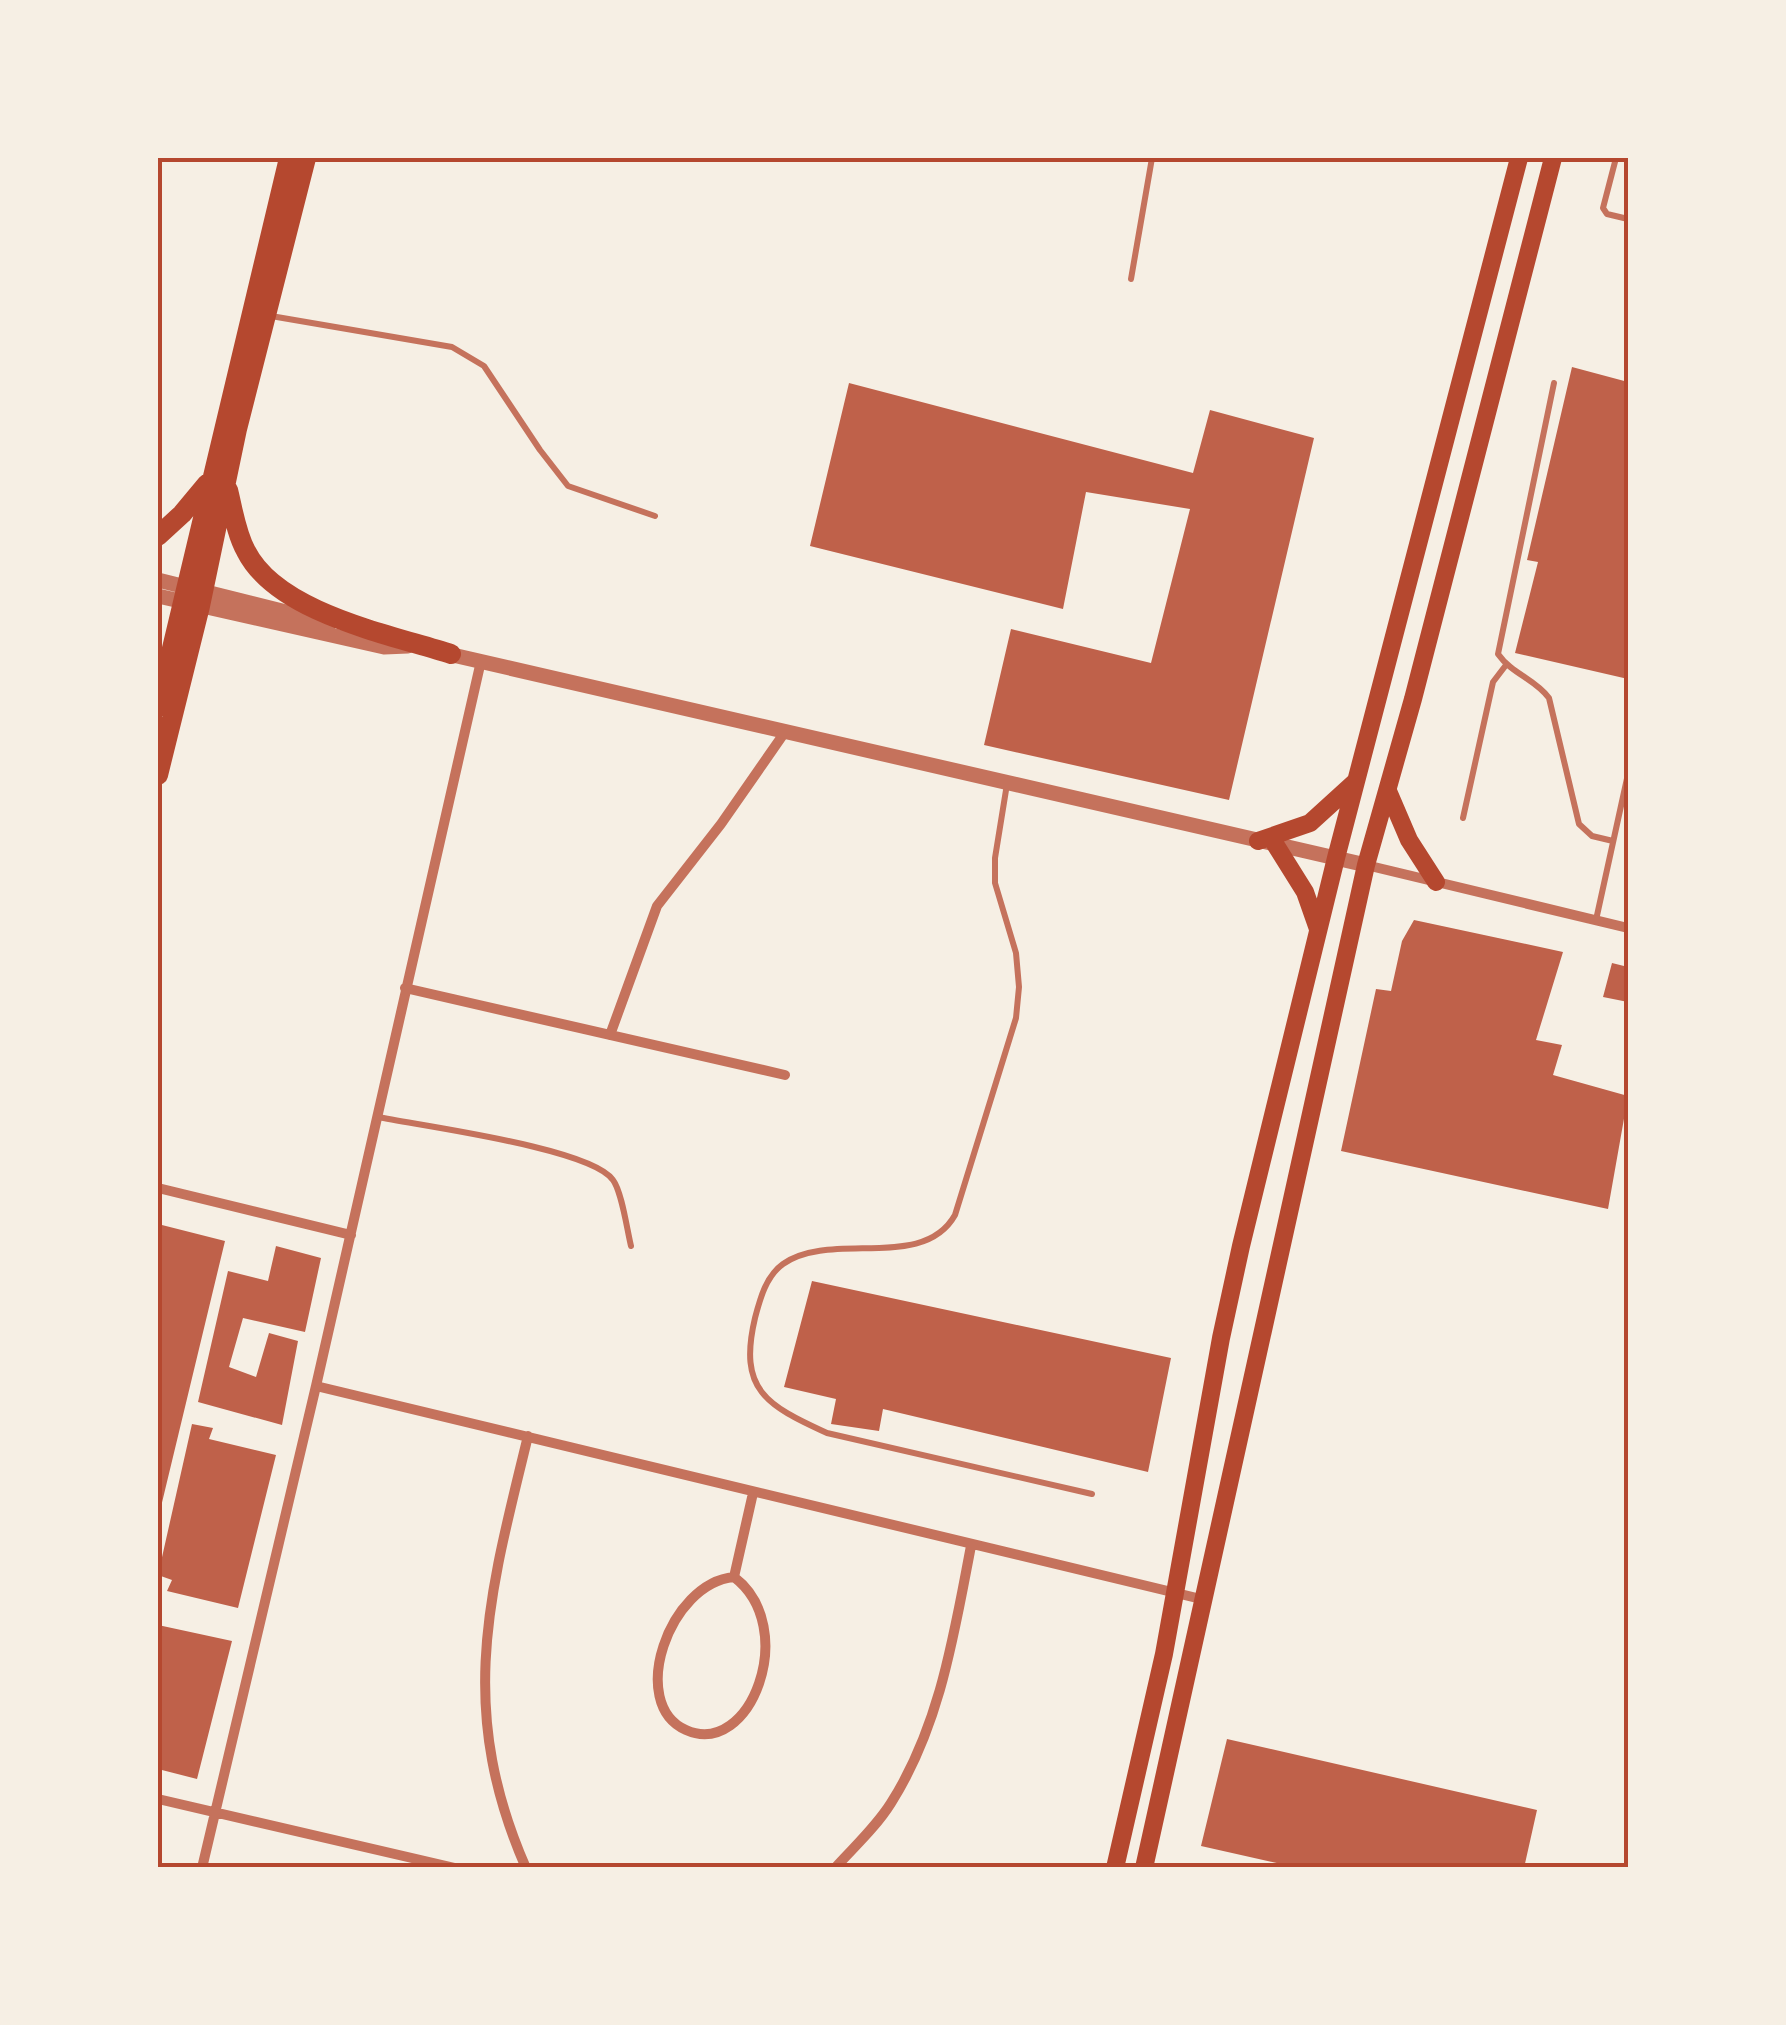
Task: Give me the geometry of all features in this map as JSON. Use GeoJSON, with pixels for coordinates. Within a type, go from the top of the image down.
{"type":"FeatureCollection","features":[{"type":"Feature","properties":{"kind":"main road"},"geometry":{"type":"LineString","coordinates":[[158,536],[219,481],[266,315],[288,197],[289,158]]}},
{"type":"Feature","properties":{"kind":"main road"},"geometry":{"type":"LineString","coordinates":[[158,775],[219,481],[288,197],[306,158]]}},
{"type":"Feature","properties":{"kind":"main road"},"geometry":{"type":"LineString","coordinates":[[1115,1868],[1175,1594],[1221,1338],[1336,858],[1520,158]]}},
{"type":"Feature","properties":{"kind":"main road"},"geometry":{"type":"LineString","coordinates":[[1144,1868],[1366,865],[1553,158]]}},
{"type":"Feature","properties":{"kind":"main road"},"geometry":{"type":"LineString","coordinates":[[1501,228],[1534,235]]}},
{"type":"Feature","properties":{"kind":"main road"},"geometry":{"type":"LineString","coordinates":[[219,481],[244,548],[256,568],[276,587],[334,616],[451,654]]}},
{"type":"Feature","properties":{"kind":"main road"},"geometry":{"type":"LineString","coordinates":[[158,706],[161,666],[193,596]]}},
{"type":"Feature","properties":{"kind":"main road"},"geometry":{"type":"LineString","coordinates":[[1318,930],[1305,892],[1267,843],[1324,813],[1356,781]]}},
{"type":"Feature","properties":{"kind":"main road"},"geometry":{"type":"LineString","coordinates":[[1388,790],[1409,840],[1436,882]]}},
{"type":"Feature","properties":{"kind":"street"},"geometry":{"type":"LineString","coordinates":[[158,580],[193,596]]}},
{"type":"Feature","properties":{"kind":"street"},"geometry":{"type":"LineString","coordinates":[[158,596],[193,596],[385,636],[408,646],[1628,928]]}},
{"type":"Feature","properties":{"kind":"street"},"geometry":{"type":"LineString","coordinates":[[202,1868],[481,661]]}},
{"type":"Feature","properties":{"kind":"street"},"geometry":{"type":"LineString","coordinates":[[610,1035],[657,906],[785,732]]}},
{"type":"Feature","properties":{"kind":"street"},"geometry":{"type":"LineString","coordinates":[[405,988],[786,1075]]}},
{"type":"Feature","properties":{"kind":"street"},"geometry":{"type":"LineString","coordinates":[[158,1188],[351,1235]]}},
{"type":"Feature","properties":{"kind":"street"},"geometry":{"type":"LineString","coordinates":[[316,1386],[1201,1599]]}},
{"type":"Feature","properties":{"kind":"street"},"geometry":{"type":"LineString","coordinates":[[526,1868],[489,1748],[483,1684],[496,1570],[528,1436]]}},
{"type":"Feature","properties":{"kind":"street"},"geometry":{"type":"LineString","coordinates":[[734,1577],[753,1493]]}},
{"type":"Feature","properties":{"kind":"street"},"geometry":{"type":"LineString","coordinates":[[835,1868],[889,1806],[923,1744],[952,1644],[971,1546]]}},
{"type":"Feature","properties":{"kind":"street"},"geometry":{"type":"LineString","coordinates":[[734,1577],[748,1588],[760,1606],[766,1625],[758,1688],[736,1721],[700,1734],[683,1730],[663,1704],[658,1683],[668,1634],[684,1605],[700,1588],[717,1578],[734,1577]]}},
{"type":"Feature","properties":{"kind":"street"},"geometry":{"type":"LineString","coordinates":[[158,1799],[455,1868]]}},
{"type":"Feature","properties":{"kind":"lane"},"geometry":{"type":"LineString","coordinates":[[1131,278],[1152,158]]}},
{"type":"Feature","properties":{"kind":"lane"},"geometry":{"type":"LineString","coordinates":[[1616,158],[1604,212],[1628,219]]}},
{"type":"Feature","properties":{"kind":"lane"},"geometry":{"type":"LineString","coordinates":[[266,315],[452,347],[484,366],[568,486],[655,516]]}},
{"type":"Feature","properties":{"kind":"lane"},"geometry":{"type":"LineString","coordinates":[[1554,383],[1498,654],[1506,665],[1540,686],[1549,698],[1580,824],[1592,836],[1613,841]]}},
{"type":"Feature","properties":{"kind":"lane"},"geometry":{"type":"LineString","coordinates":[[1463,818],[1493,682],[1506,665]]}},
{"type":"Feature","properties":{"kind":"lane"},"geometry":{"type":"LineString","coordinates":[[1596,920],[1628,774]]}},
{"type":"Feature","properties":{"kind":"lane"},"geometry":{"type":"LineString","coordinates":[[1006,784],[995,884],[1016,953],[1016,1018],[956,1215],[944,1231],[926,1242],[803,1255],[782,1264],[768,1280],[759,1302],[748,1352],[752,1376],[766,1397],[789,1416],[827,1433],[1092,1494]]}},
{"type":"Feature","properties":{"kind":"lane"},"geometry":{"type":"LineString","coordinates":[[378,1117],[561,1153],[594,1165],[614,1180],[631,1246]]}},
{"type":"Feature","properties":{"kind":"building"},"geometry":{"type":"Polygon","coordinates":[[[1572,367],[1628,382],[1628,679],[1515,653],[1538,562],[1527,560],[1572,367]]]}},
{"type":"Feature","properties":{"kind":"building"},"geometry":{"type":"Polygon","coordinates":[[[849,383],[1193,473],[1210,410],[1314,438],[1229,800],[984,745],[1011,629],[1151,663],[1190,509],[1086,492],[1063,609],[810,546],[849,383]]]}},
{"type":"Feature","properties":{"kind":"building"},"geometry":{"type":"Polygon","coordinates":[[[1414,920],[1563,952],[1536,1040],[1562,1045],[1553,1075],[1628,1096],[1608,1209],[1341,1151],[1376,989],[1391,991],[1402,941],[1414,920]]]}},
{"type":"Feature","properties":{"kind":"building"},"geometry":{"type":"Polygon","coordinates":[[[1612,963],[1628,967],[1628,1002],[1603,997],[1612,963]]]}},
{"type":"Feature","properties":{"kind":"building"},"geometry":{"type":"Polygon","coordinates":[[[158,1224],[225,1241],[159,1515],[158,1515],[158,1224]]]}},
{"type":"Feature","properties":{"kind":"building"},"geometry":{"type":"Polygon","coordinates":[[[276,1246],[321,1258],[305,1332],[243,1318],[229,1367],[256,1377],[269,1333],[298,1341],[282,1425],[198,1402],[228,1271],[268,1281],[276,1246]]]}},
{"type":"Feature","properties":{"kind":"building"},"geometry":{"type":"Polygon","coordinates":[[[812,1281],[1171,1358],[1148,1472],[883,1409],[879,1431],[831,1424],[836,1399],[784,1387],[812,1281]]]}},
{"type":"Feature","properties":{"kind":"building"},"geometry":{"type":"Polygon","coordinates":[[[192,1424],[213,1428],[209,1439],[276,1455],[238,1608],[167,1591],[172,1580],[158,1575],[192,1424]]]}},
{"type":"Feature","properties":{"kind":"building"},"geometry":{"type":"Polygon","coordinates":[[[158,1625],[232,1641],[197,1779],[158,1769],[158,1625]]]}},
{"type":"Feature","properties":{"kind":"building"},"geometry":{"type":"Polygon","coordinates":[[[1227,1739],[1537,1810],[1524,1868],[1299,1868],[1201,1846],[1227,1739]]]}}]}
